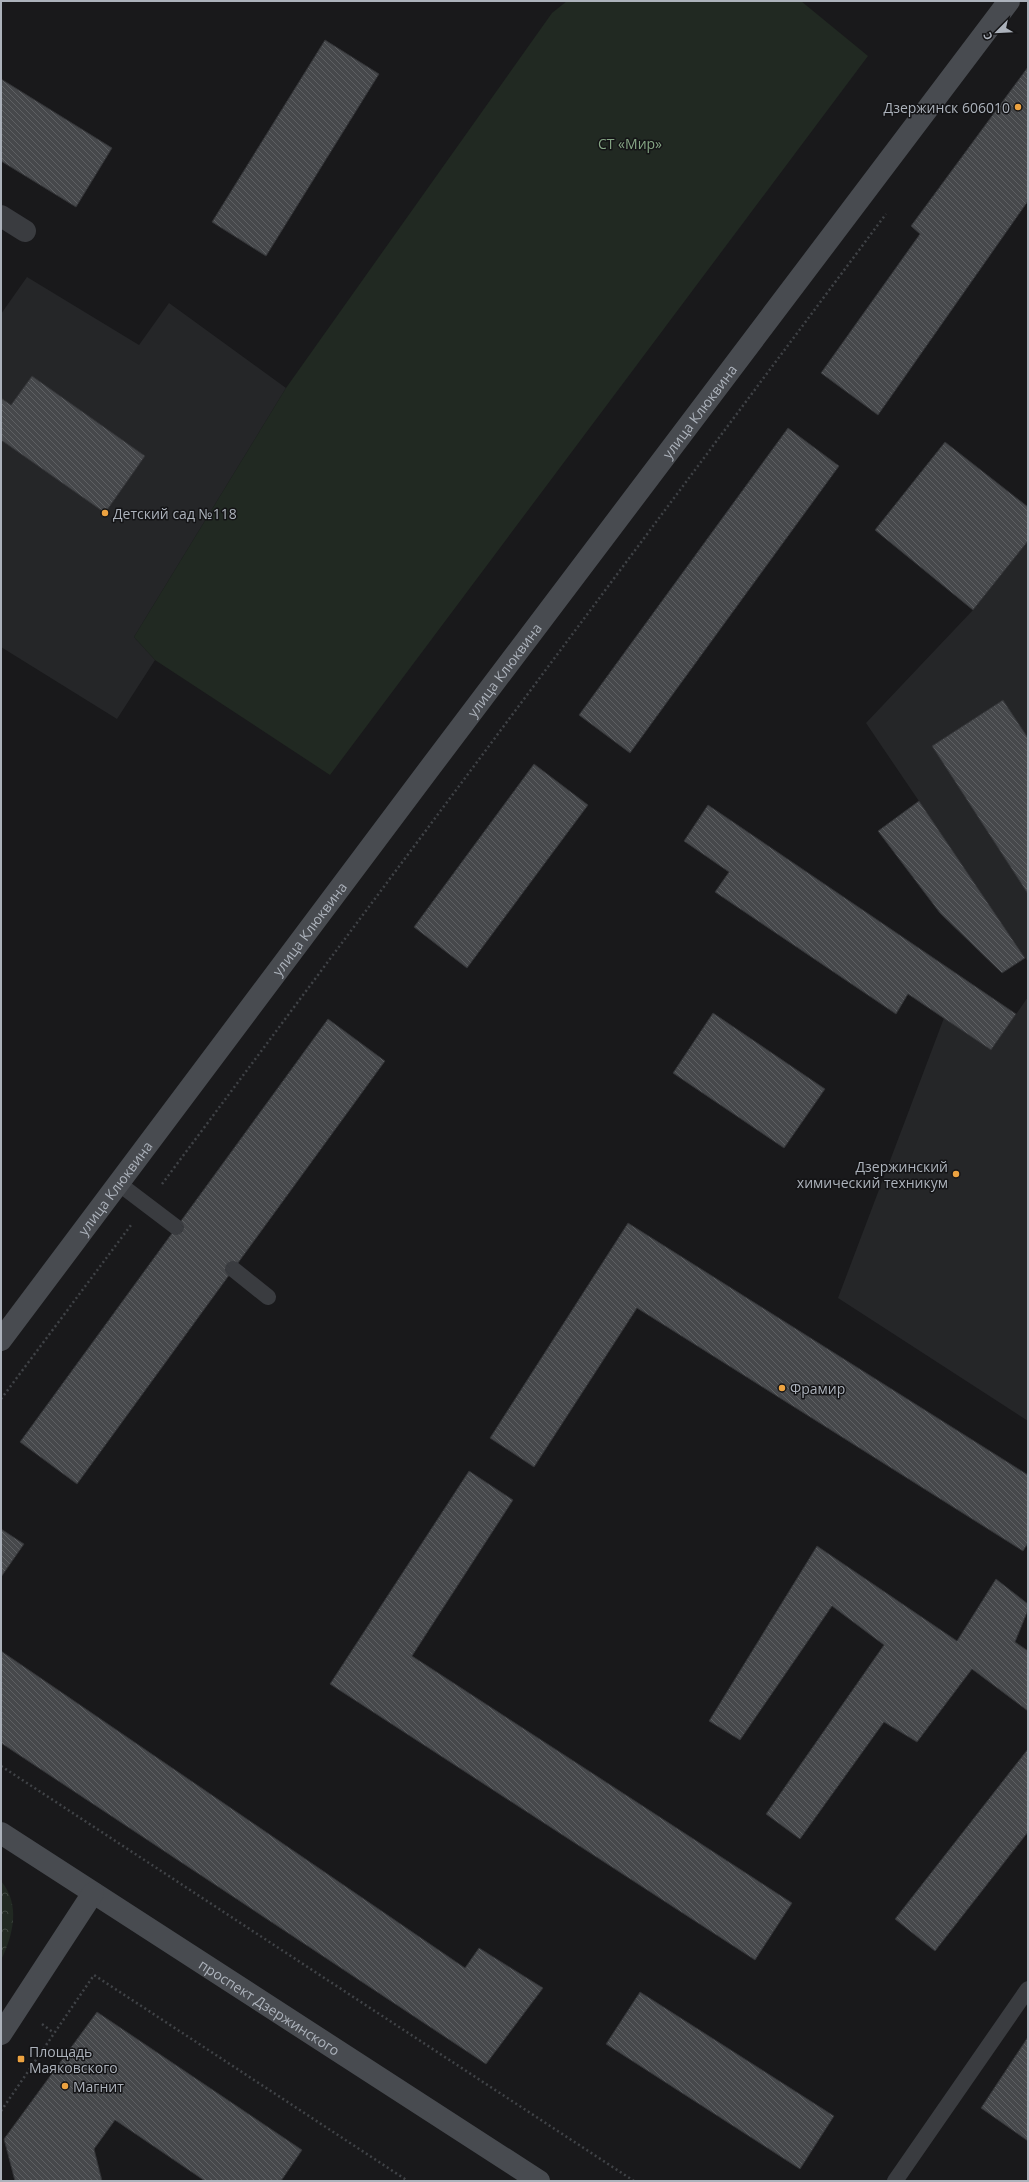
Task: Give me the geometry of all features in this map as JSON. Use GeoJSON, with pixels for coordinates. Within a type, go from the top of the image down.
{"type":"FeatureCollection","features":[{"type":"Feature","properties":{"kind":"street","name":"улица Клюквина"},"geometry":{"type":"LineString","coordinates":[[1,1340],[304,938],[492,683],[1009,1]]}},
{"type":"Feature","properties":{"kind":"street"},"geometry":{"type":"LineString","coordinates":[[1,216],[25,231]]}},
{"type":"Feature","properties":{"kind":"street","name":"проспект Дзержинского"},"geometry":{"type":"LineString","coordinates":[[1,1833],[539,2181]]}},
{"type":"Feature","properties":{"kind":"street"},"geometry":{"type":"LineString","coordinates":[[1,2034],[93,1892]]}},
{"type":"Feature","properties":{"kind":"lane"},"geometry":{"type":"LineString","coordinates":[[118,1183],[176,1227]]}},
{"type":"Feature","properties":{"kind":"lane"},"geometry":{"type":"LineString","coordinates":[[233,1269],[268,1297]]}},
{"type":"Feature","properties":{"kind":"lane"},"geometry":{"type":"LineString","coordinates":[[895,2181],[1028,1989]]}},
{"type":"Feature","properties":{"kind":"path"},"geometry":{"type":"LineString","coordinates":[[1,1399],[891,208]]}},
{"type":"Feature","properties":{"kind":"path"},"geometry":{"type":"LineString","coordinates":[[1,1766],[634,2181]]}},
{"type":"Feature","properties":{"kind":"path"},"geometry":{"type":"LineString","coordinates":[[1,2111],[94,1975],[408,2181]]}},
{"type":"Feature","properties":{"kind":"shaded area","name":"Детский сад №118"},"geometry":{"type":"Polygon","coordinates":[[[27,277],[139,345],[169,303],[286,388],[134,637],[155,660],[117,719],[1,647],[1,314],[27,277]]]}},
{"type":"Feature","properties":{"kind":"shaded area"},"geometry":{"type":"Polygon","coordinates":[[[1028,541],[1028,962],[866,723],[973,610],[1028,541]]]}},
{"type":"Feature","properties":{"kind":"shaded area","name":"Дзержинский химический техникум"},"geometry":{"type":"Polygon","coordinates":[[[1028,997],[1028,1421],[838,1298],[944,1018],[991,1050],[1028,997]]]}},
{"type":"Feature","properties":{"kind":"green space","name":"СТ «Мир»"},"geometry":{"type":"Polygon","coordinates":[[[567,1],[801,1],[868,56],[330,775],[155,660],[134,637],[286,388],[552,13],[567,1]]]}},
{"type":"Feature","properties":{"kind":"green space"},"geometry":{"type":"Polygon","coordinates":[[[1,1881],[11,1900],[13,1920],[9,1940],[1,1960],[1,1881]]]}},
{"type":"Feature","properties":{"kind":"building"},"geometry":{"type":"Polygon","coordinates":[[[325,40],[379,74],[266,256],[212,222],[325,40]]]}},
{"type":"Feature","properties":{"kind":"building"},"geometry":{"type":"Polygon","coordinates":[[[1028,67],[1028,201],[878,415],[821,373],[920,234],[911,226],[1028,67]]]}},
{"type":"Feature","properties":{"kind":"building"},"geometry":{"type":"Polygon","coordinates":[[[1,79],[112,148],[76,207],[1,161],[1,79]]]}},
{"type":"Feature","properties":{"kind":"building"},"geometry":{"type":"Polygon","coordinates":[[[32,376],[145,456],[105,513],[1,440],[1,398],[11,405],[32,376]]]}},
{"type":"Feature","properties":{"kind":"building"},"geometry":{"type":"Polygon","coordinates":[[[788,428],[839,466],[630,753],[579,715],[788,428]]]}},
{"type":"Feature","properties":{"kind":"building"},"geometry":{"type":"Polygon","coordinates":[[[945,442],[1028,507],[1028,541],[973,610],[875,530],[945,442]]]}},
{"type":"Feature","properties":{"kind":"building"},"geometry":{"type":"Polygon","coordinates":[[[1003,700],[1028,738],[1028,894],[932,746],[1003,700]]]}},
{"type":"Feature","properties":{"kind":"building"},"geometry":{"type":"Polygon","coordinates":[[[534,764],[588,805],[467,968],[414,927],[534,764]]]}},
{"type":"Feature","properties":{"kind":"building"},"geometry":{"type":"Polygon","coordinates":[[[919,801],[1025,958],[1002,973],[940,913],[878,831],[919,801]]]}},
{"type":"Feature","properties":{"kind":"building"},"geometry":{"type":"Polygon","coordinates":[[[708,805],[1016,1014],[991,1050],[908,994],[896,1014],[715,892],[729,872],[684,841],[708,805]]]}},
{"type":"Feature","properties":{"kind":"building"},"geometry":{"type":"Polygon","coordinates":[[[713,1013],[825,1089],[784,1148],[673,1073],[713,1013]]]}},
{"type":"Feature","properties":{"kind":"building"},"geometry":{"type":"Polygon","coordinates":[[[328,1019],[385,1061],[77,1484],[20,1442],[328,1019]]]}},
{"type":"Feature","properties":{"kind":"building"},"geometry":{"type":"Polygon","coordinates":[[[628,1223],[1028,1475],[1028,1543],[1023,1551],[637,1308],[534,1467],[490,1438],[628,1223]]]}},
{"type":"Feature","properties":{"kind":"building"},"geometry":{"type":"Polygon","coordinates":[[[469,1471],[513,1500],[412,1656],[792,1903],[755,1960],[330,1684],[469,1471]]]}},
{"type":"Feature","properties":{"kind":"building"},"geometry":{"type":"Polygon","coordinates":[[[1,1529],[24,1544],[1,1577],[1,1529]]]}},
{"type":"Feature","properties":{"kind":"building"},"geometry":{"type":"Polygon","coordinates":[[[817,1546],[957,1641],[996,1579],[1028,1604],[1028,1610],[1015,1642],[1028,1651],[1028,1711],[972,1669],[917,1742],[884,1722],[800,1839],[766,1814],[884,1645],[832,1606],[740,1740],[709,1721],[817,1546]]]}},
{"type":"Feature","properties":{"kind":"building"},"geometry":{"type":"Polygon","coordinates":[[[1,1651],[465,1968],[479,1948],[543,1988],[486,2064],[1,1743],[1,1651]]]}},
{"type":"Feature","properties":{"kind":"building"},"geometry":{"type":"Polygon","coordinates":[[[1028,1749],[1028,1832],[935,1951],[895,1919],[1028,1749]]]}},
{"type":"Feature","properties":{"kind":"building"},"geometry":{"type":"Polygon","coordinates":[[[640,1992],[834,2116],[800,2169],[606,2044],[640,1992]]]}},
{"type":"Feature","properties":{"kind":"building"},"geometry":{"type":"Polygon","coordinates":[[[97,2012],[302,2150],[281,2181],[205,2181],[115,2120],[94,2149],[102,2181],[15,2181],[4,2139],[97,2012]]]}},
{"type":"Feature","properties":{"kind":"building"},"geometry":{"type":"Polygon","coordinates":[[[1028,2037],[1028,2141],[981,2108],[1028,2037]]]}},
{"type":"Feature","properties":{"kind":"place","name":"Дзержинск 606010"},"geometry":{"type":"Point","coordinates":[1018,107]}},
{"type":"Feature","properties":{"kind":"place","name":"Детский сад №118"},"geometry":{"type":"Point","coordinates":[105,513]}},
{"type":"Feature","properties":{"kind":"place","name":"Дзержинский химический техникум"},"geometry":{"type":"Point","coordinates":[956,1174]}},
{"type":"Feature","properties":{"kind":"place","name":"Фрамир"},"geometry":{"type":"Point","coordinates":[782,1388]}},
{"type":"Feature","properties":{"kind":"place","name":"Площадь Маяковского"},"geometry":{"type":"Point","coordinates":[21,2059]}},
{"type":"Feature","properties":{"kind":"place","name":"Магнит"},"geometry":{"type":"Point","coordinates":[65,2086]}}]}
